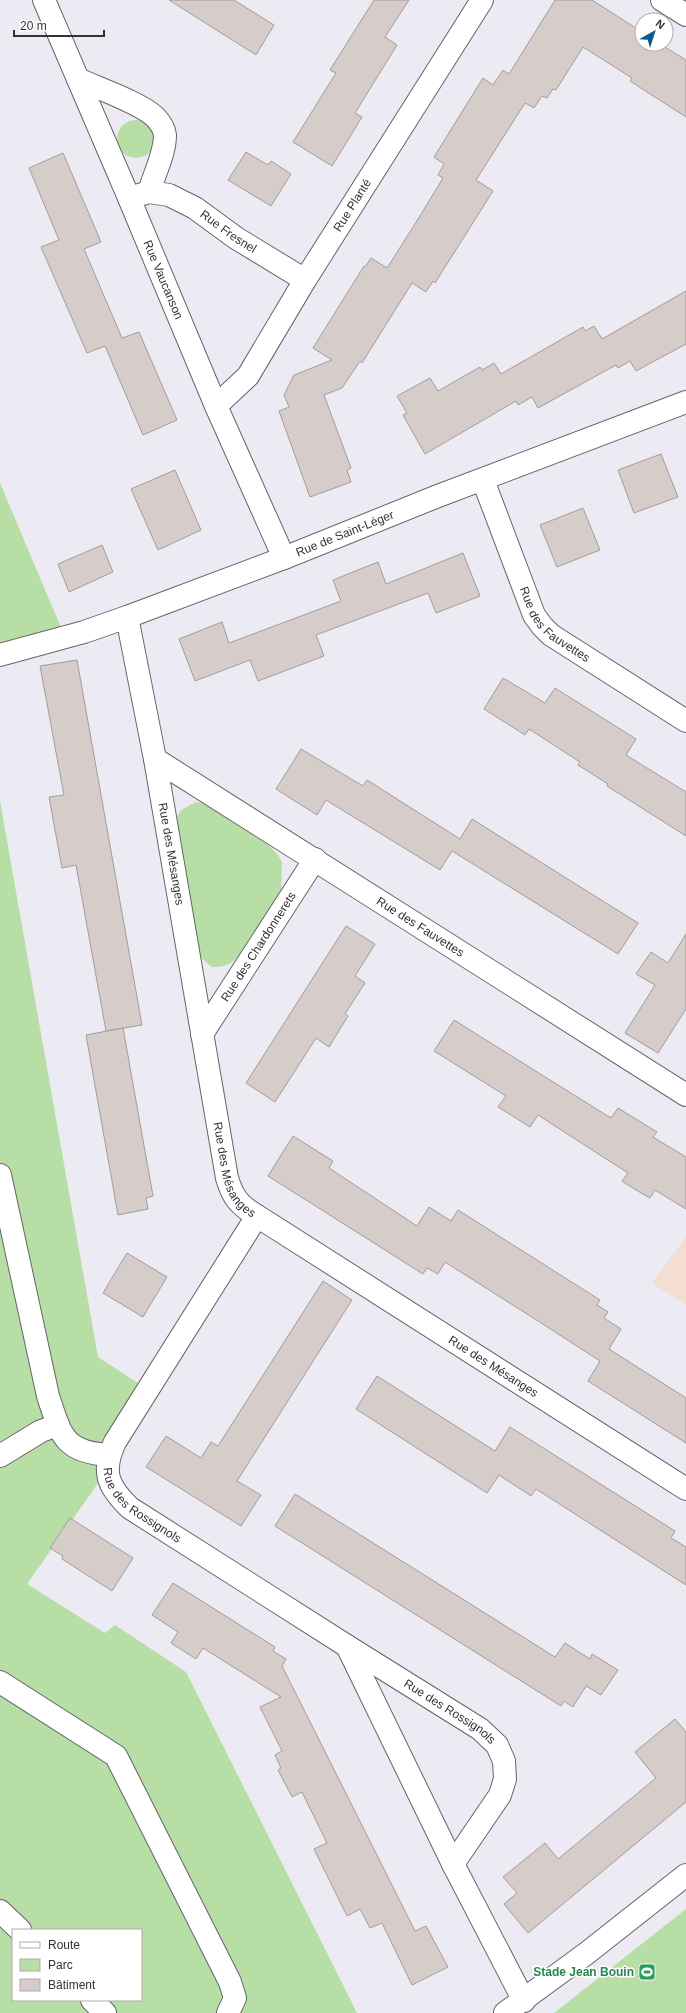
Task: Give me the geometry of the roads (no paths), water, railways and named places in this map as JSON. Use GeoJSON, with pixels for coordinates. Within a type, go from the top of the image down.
{"type":"FeatureCollection","features":[{"type":"Feature","properties":{"kind":"street","name":"Rue Vaucanson"},"geometry":{"type":"LineString","coordinates":[[44,0],[78,79],[139,195],[216,406],[284,558]]}},
{"type":"Feature","properties":{"kind":"street","name":"Rue Planté"},"geometry":{"type":"LineString","coordinates":[[216,406],[248,376],[305,280],[482,0]]}},
{"type":"Feature","properties":{"kind":"street"},"geometry":{"type":"LineString","coordinates":[[662,0],[686,15]]}},
{"type":"Feature","properties":{"kind":"street"},"geometry":{"type":"LineString","coordinates":[[78,79],[143,109],[155,116],[161,123],[165,135],[164,144],[139,195]]}},
{"type":"Feature","properties":{"kind":"street","name":"Rue Fresnel"},"geometry":{"type":"LineString","coordinates":[[139,195],[168,196],[195,208],[236,238],[305,280]]}},
{"type":"Feature","properties":{"kind":"street","name":"Rue de Saint-Léger"},"geometry":{"type":"LineString","coordinates":[[0,655],[84,632],[127,617],[284,558],[686,402]]}},
{"type":"Feature","properties":{"kind":"street","name":"Rue des Fauvettes"},"geometry":{"type":"LineString","coordinates":[[483,480],[534,615],[542,626],[551,635],[686,721]]}},
{"type":"Feature","properties":{"kind":"street","name":"Rue des Mésanges"},"geometry":{"type":"LineString","coordinates":[[127,617],[155,760],[227,1178],[232,1196],[244,1208],[686,1489]]}},
{"type":"Feature","properties":{"kind":"street","name":"Rue des Fauvettes"},"geometry":{"type":"LineString","coordinates":[[155,760],[315,859],[686,1095]]}},
{"type":"Feature","properties":{"kind":"street","name":"Rue des Chardonnerets"},"geometry":{"type":"LineString","coordinates":[[202,1034],[315,859]]}},
{"type":"Feature","properties":{"kind":"street"},"geometry":{"type":"LineString","coordinates":[[0,1175],[48,1396],[58,1425],[65,1438],[75,1447],[90,1454],[109,1455]]}},
{"type":"Feature","properties":{"kind":"street","name":"Rue des Rossignols"},"geometry":{"type":"LineString","coordinates":[[257,1216],[147,1389],[109,1455],[108,1469],[110,1482],[115,1494],[130,1508],[480,1729],[497,1745],[504,1761],[505,1778],[500,1795],[453,1864]]}},
{"type":"Feature","properties":{"kind":"street"},"geometry":{"type":"LineString","coordinates":[[0,1456],[36,1434],[58,1425]]}},
{"type":"Feature","properties":{"kind":"street"},"geometry":{"type":"LineString","coordinates":[[347,1646],[453,1864],[524,2001]]}},
{"type":"Feature","properties":{"kind":"street"},"geometry":{"type":"LineString","coordinates":[[0,1682],[116,1756],[230,1982],[235,1998],[228,2013]]}},
{"type":"Feature","properties":{"kind":"street"},"geometry":{"type":"LineString","coordinates":[[505,2013],[524,2001],[686,1875]]}},
{"type":"Feature","properties":{"kind":"street"},"geometry":{"type":"LineString","coordinates":[[0,1911],[19,1929]]}},
{"type":"Feature","properties":{"kind":"street"},"geometry":{"type":"LineString","coordinates":[[93,2001],[106,2013]]}},
{"type":"Feature","properties":{"kind":"place","name":"Stade Jean Bouin"},"geometry":{"type":"Point","coordinates":[647,1972]}}]}
